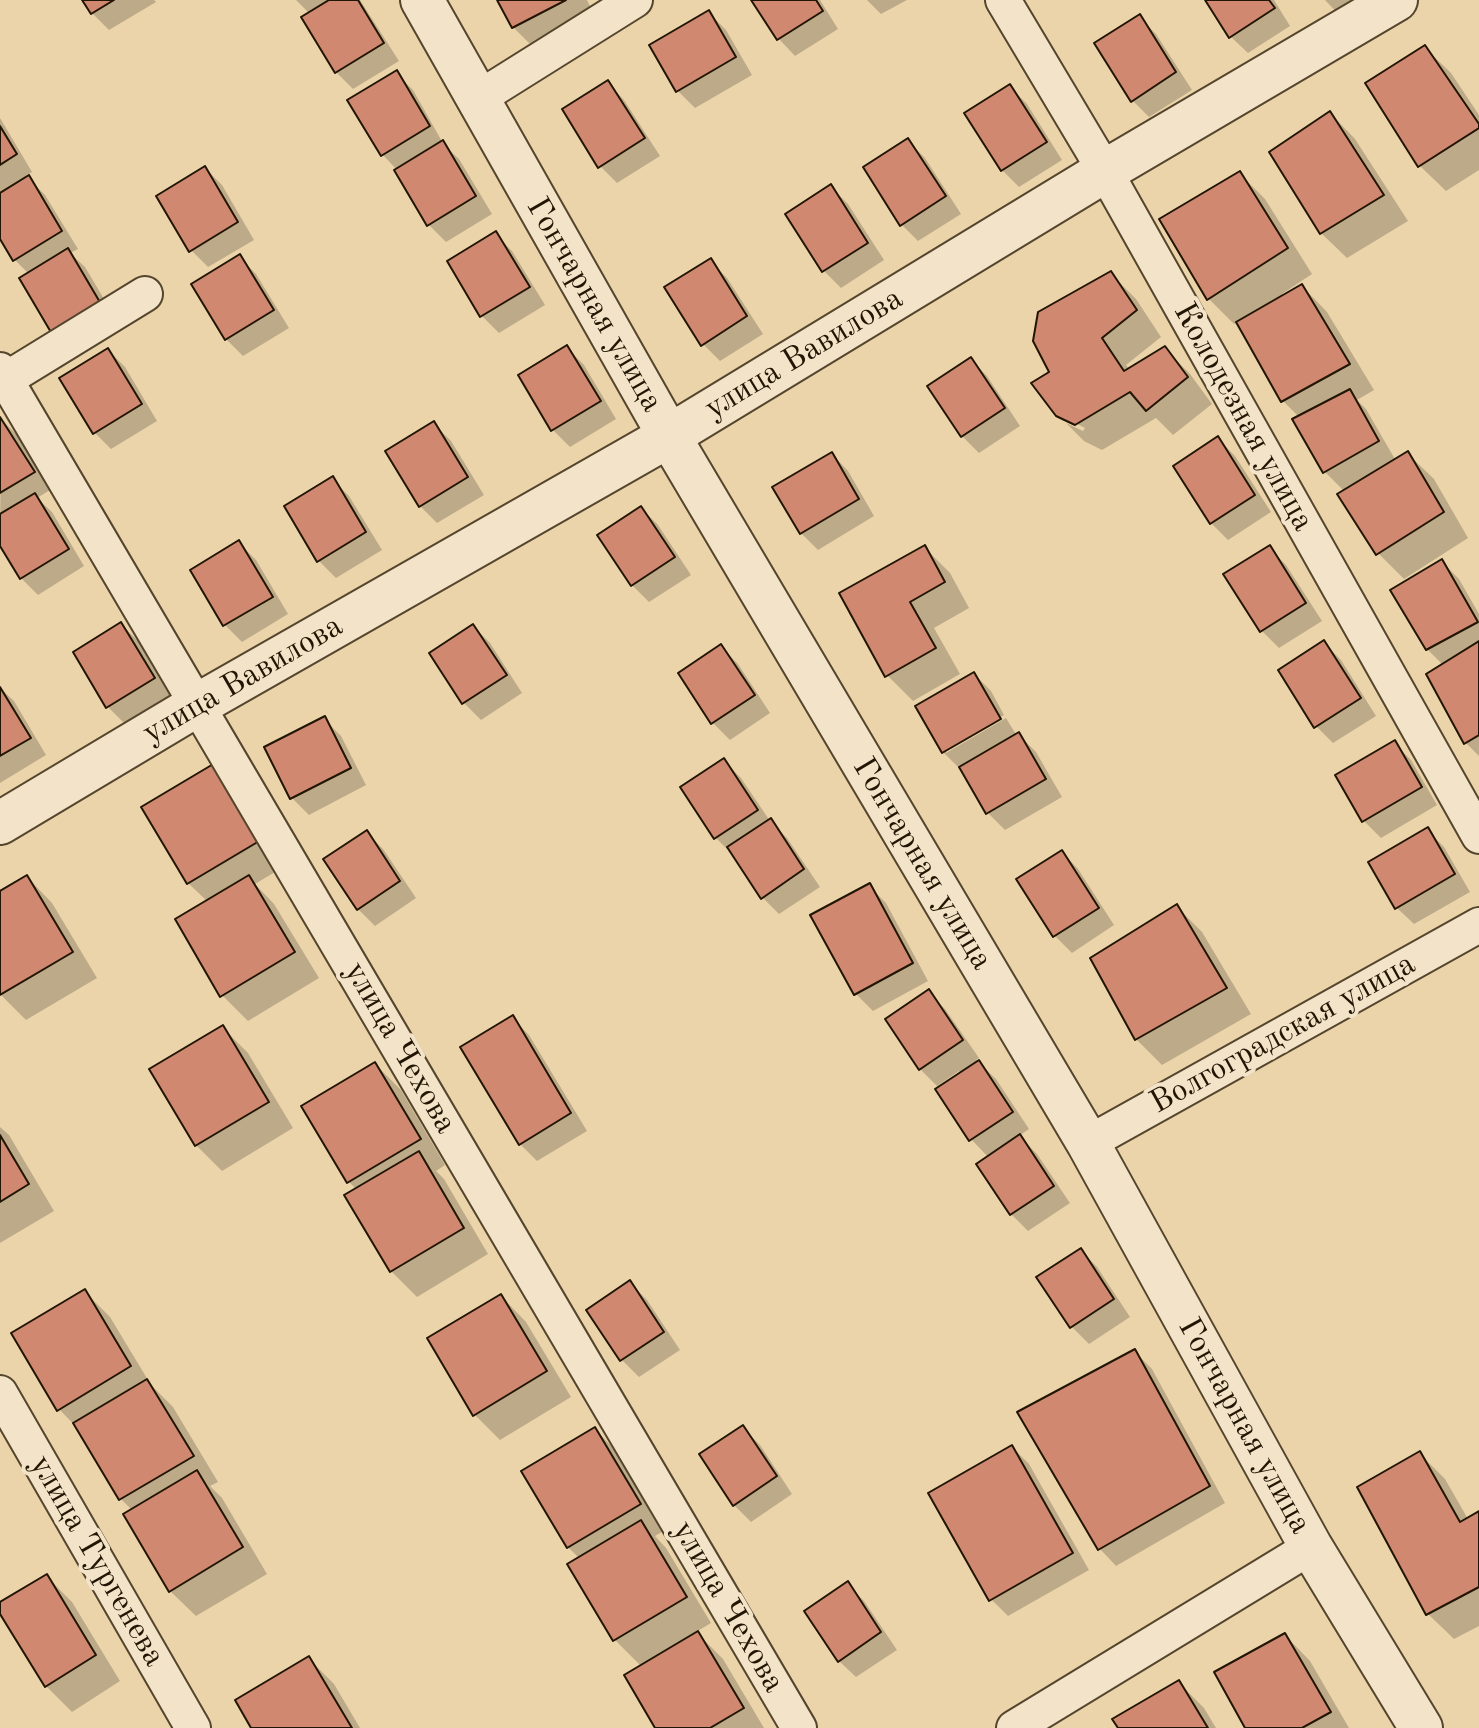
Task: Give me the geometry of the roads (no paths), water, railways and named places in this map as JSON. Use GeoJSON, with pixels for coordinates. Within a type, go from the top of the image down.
{"type":"FeatureCollection","features":[{"type":"Feature","properties":{"kind":"street","name":"Гончарная улица"},"geometry":{"type":"LineString","coordinates":[[422,0],[669,436],[1088,1143],[1311,1547],[1421,1728]]}},
{"type":"Feature","properties":{"kind":"street"},"geometry":{"type":"LineString","coordinates":[[477,99],[635,0]]}},
{"type":"Feature","properties":{"kind":"street","name":"Колодезная улица"},"geometry":{"type":"LineString","coordinates":[[1003,0],[1105,171],[1479,836]]}},
{"type":"Feature","properties":{"kind":"street","name":"улица Вавилова"},"geometry":{"type":"LineString","coordinates":[[0,823],[199,704],[669,436],[1105,171],[1396,0]]}},
{"type":"Feature","properties":{"kind":"street"},"geometry":{"type":"LineString","coordinates":[[2,377],[145,294]]}},
{"type":"Feature","properties":{"kind":"street","name":"улица Чехова"},"geometry":{"type":"LineString","coordinates":[[2,377],[199,704],[799,1728]]}},
{"type":"Feature","properties":{"kind":"street","name":"Волгоградская улица"},"geometry":{"type":"LineString","coordinates":[[1088,1143],[1479,925]]}},
{"type":"Feature","properties":{"kind":"street","name":"улица Тургенева"},"geometry":{"type":"LineString","coordinates":[[0,1393],[193,1728]]}},
{"type":"Feature","properties":{"kind":"street"},"geometry":{"type":"LineString","coordinates":[[1014,1728],[1311,1547]]}}]}
